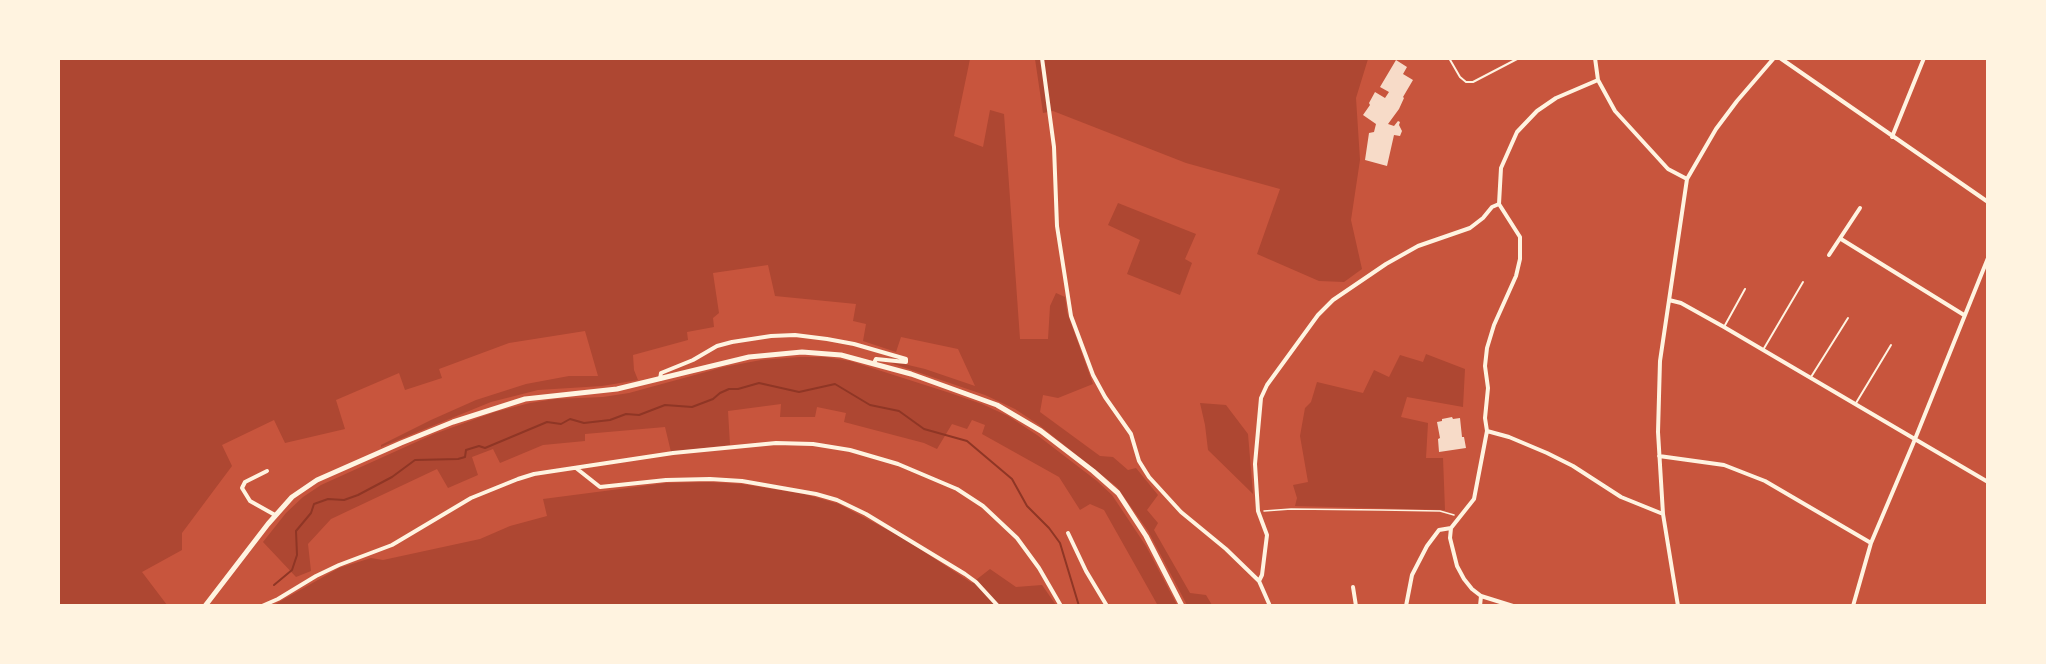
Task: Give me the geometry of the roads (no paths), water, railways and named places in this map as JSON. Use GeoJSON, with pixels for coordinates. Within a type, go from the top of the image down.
{"type":"FeatureCollection","features":[{"type":"Feature","properties":{"kind":"main road"},"geometry":{"type":"LineString","coordinates":[[206,606],[275,515],[292,497],[317,480],[453,422],[525,399],[617,389],[660,380],[718,363],[766,354],[802,352],[841,355],[911,374],[997,405],[1041,431],[1112,487],[1135,517],[1182,606]]}},
{"type":"Feature","properties":{"kind":"street"},"geometry":{"type":"LineString","coordinates":[[1042,58],[1054,147],[1057,226],[1069,305],[1093,375],[1105,397],[1131,434],[1139,461],[1149,477],[1181,512],[1226,549],[1259,581],[1270,606]]}},
{"type":"Feature","properties":{"kind":"street"},"geometry":{"type":"LineString","coordinates":[[1595,58],[1598,80],[1615,111],[1668,169],[1687,179]]}},
{"type":"Feature","properties":{"kind":"street"},"geometry":{"type":"LineString","coordinates":[[1678,606],[1663,513],[1659,456],[1659,361],[1687,179],[1716,129],[1774,58]]}},
{"type":"Feature","properties":{"kind":"street"},"geometry":{"type":"LineString","coordinates":[[1780,58],[1988,202]]}},
{"type":"Feature","properties":{"kind":"street"},"geometry":{"type":"LineString","coordinates":[[1892,137],[1924,58]]}},
{"type":"Feature","properties":{"kind":"street"},"geometry":{"type":"LineString","coordinates":[[1513,606],[1481,596],[1464,579],[1457,566],[1450,538],[1451,528],[1474,499],[1487,431],[1485,418],[1488,388],[1485,366],[1487,348],[1494,325],[1516,276],[1521,249],[1520,237],[1499,204],[1501,168],[1517,132],[1537,111],[1556,98],[1598,80]]}},
{"type":"Feature","properties":{"kind":"street"},"geometry":{"type":"LineString","coordinates":[[1259,581],[1262,576],[1267,535],[1258,512],[1255,464],[1261,398],[1267,385],[1318,315],[1334,300],[1386,264],[1418,246],[1470,228],[1492,207],[1499,204]]}},
{"type":"Feature","properties":{"kind":"street"},"geometry":{"type":"LineString","coordinates":[[1829,255],[1860,208]]}},
{"type":"Feature","properties":{"kind":"street"},"geometry":{"type":"LineString","coordinates":[[1840,239],[1964,315]]}},
{"type":"Feature","properties":{"kind":"street"},"geometry":{"type":"LineString","coordinates":[[1854,606],[1871,543],[1988,258]]}},
{"type":"Feature","properties":{"kind":"street"},"geometry":{"type":"LineString","coordinates":[[1669,300],[1681,303],[1724,327],[1988,482]]}},
{"type":"Feature","properties":{"kind":"street"},"geometry":{"type":"LineString","coordinates":[[660,380],[661,373],[693,360],[717,346],[771,336],[795,335],[828,339],[906,359],[906,362],[876,359],[874,363]]}},
{"type":"Feature","properties":{"kind":"street"},"geometry":{"type":"LineString","coordinates":[[1487,431],[1509,437],[1547,453],[1573,466],[1621,497],[1663,513]]}},
{"type":"Feature","properties":{"kind":"street"},"geometry":{"type":"LineString","coordinates":[[262,606],[321,574],[392,545],[471,498],[534,474],[674,453],[776,443],[813,444],[850,450],[898,464],[946,483],[983,506],[1017,538],[1039,568],[1060,606]]}},
{"type":"Feature","properties":{"kind":"street"},"geometry":{"type":"LineString","coordinates":[[1659,456],[1724,465],[1765,481],[1871,543]]}},
{"type":"Feature","properties":{"kind":"street"},"geometry":{"type":"LineString","coordinates":[[575,468],[603,487],[666,480],[710,479],[742,481],[837,500],[866,514],[950,564],[976,582],[998,606]]}},
{"type":"Feature","properties":{"kind":"street"},"geometry":{"type":"LineString","coordinates":[[267,471],[245,482],[242,488],[250,501],[275,515]]}},
{"type":"Feature","properties":{"kind":"street"},"geometry":{"type":"LineString","coordinates":[[1406,606],[1412,575],[1427,546],[1439,530],[1451,528]]}},
{"type":"Feature","properties":{"kind":"street"},"geometry":{"type":"LineString","coordinates":[[1068,533],[1086,571],[1107,606]]}},
{"type":"Feature","properties":{"kind":"street"},"geometry":{"type":"LineString","coordinates":[[1353,587],[1356,606]]}},
{"type":"Feature","properties":{"kind":"street"},"geometry":{"type":"LineString","coordinates":[[1480,606],[1481,596]]}},
{"type":"Feature","properties":{"kind":"lane"},"geometry":{"type":"LineString","coordinates":[[1449,58],[1460,77],[1466,82],[1473,82],[1519,58]]}},
{"type":"Feature","properties":{"kind":"lane"},"geometry":{"type":"LineString","coordinates":[[1763,350],[1803,282]]}},
{"type":"Feature","properties":{"kind":"lane"},"geometry":{"type":"LineString","coordinates":[[1724,327],[1745,289]]}},
{"type":"Feature","properties":{"kind":"lane"},"geometry":{"type":"LineString","coordinates":[[1811,377],[1848,318]]}},
{"type":"Feature","properties":{"kind":"lane"},"geometry":{"type":"LineString","coordinates":[[1856,403],[1891,345]]}},
{"type":"Feature","properties":{"kind":"waterway"},"geometry":{"type":"LineString","coordinates":[[274,585],[292,570],[297,555],[296,531],[311,513],[314,504],[328,499],[344,500],[358,495],[392,477],[415,460],[465,457],[466,450],[479,446],[485,448],[547,422],[561,424],[570,419],[584,423],[610,420],[626,414],[639,415],[665,405],[692,407],[713,399],[729,389],[759,383],[799,392],[835,384],[870,405],[899,411],[924,429],[967,441],[1012,479],[1027,506],[1060,543],[1079,606]]}}]}
